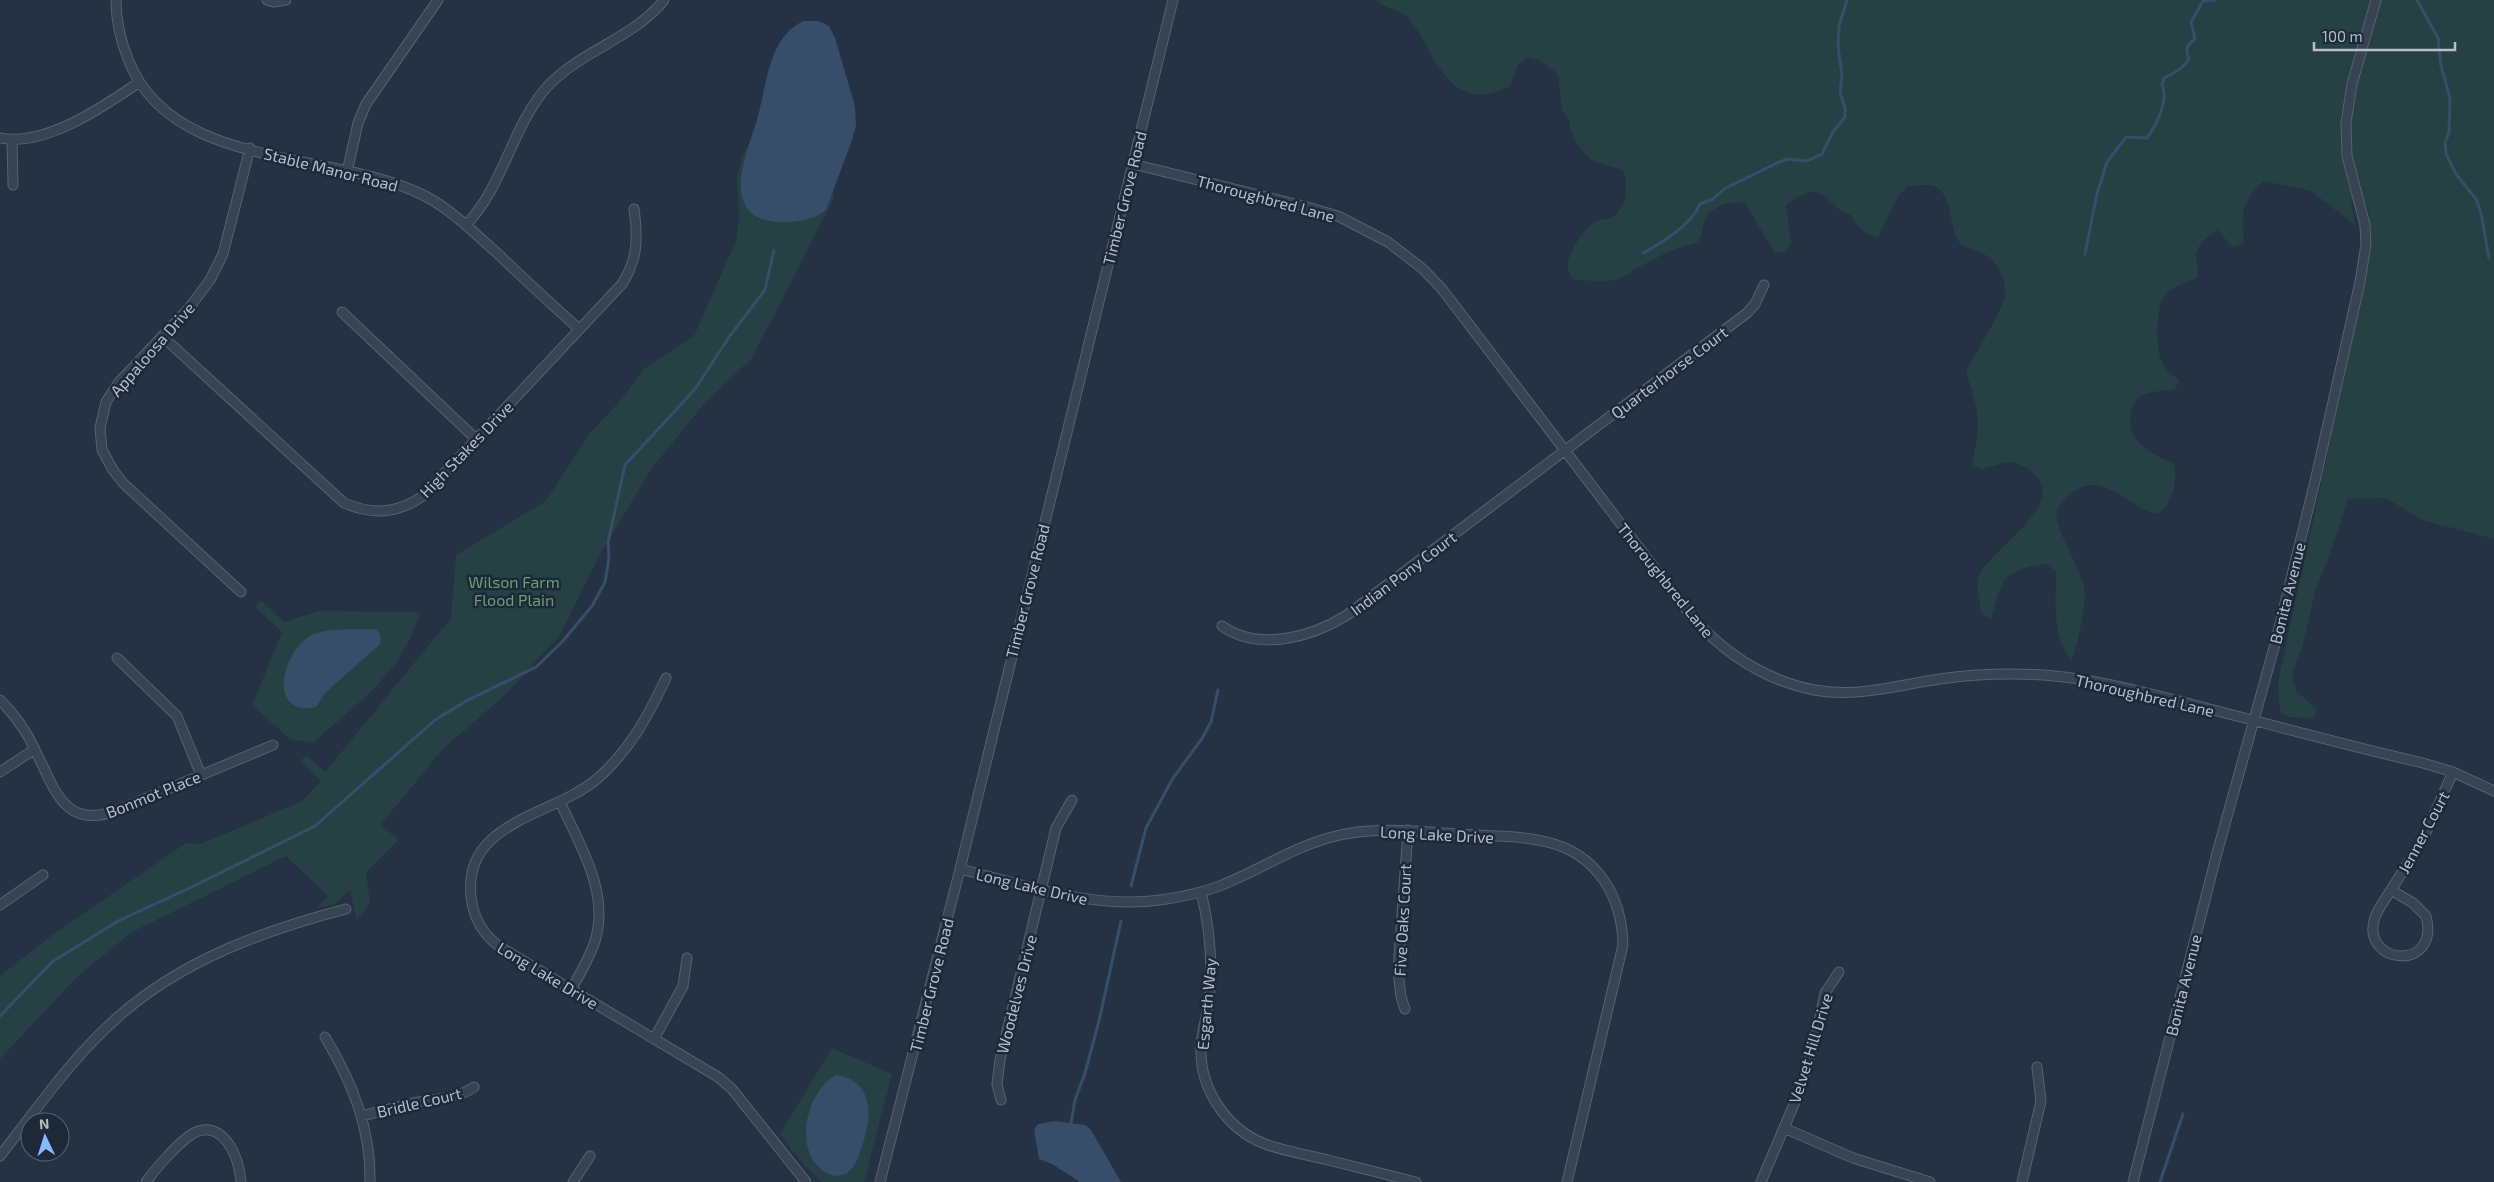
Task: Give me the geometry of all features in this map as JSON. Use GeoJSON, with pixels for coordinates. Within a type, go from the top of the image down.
{"type":"FeatureCollection","features":[{"type":"Feature","properties":{"kind":"street","name":"Stable Manor Road"},"geometry":{"type":"LineString","coordinates":[[116,0],[120,37],[138,83],[167,114],[182,125],[218,140],[391,183],[417,192],[441,205],[466,225],[579,329]]}},
{"type":"Feature","properties":{"kind":"street"},"geometry":{"type":"LineString","coordinates":[[267,0],[274,2],[286,0]]}},
{"type":"Feature","properties":{"kind":"street"},"geometry":{"type":"LineString","coordinates":[[347,172],[358,123],[366,104],[438,0]]}},
{"type":"Feature","properties":{"kind":"street"},"geometry":{"type":"LineString","coordinates":[[466,225],[489,197],[524,121],[548,87],[568,69],[642,22],[664,0]]}},
{"type":"Feature","properties":{"kind":"street","name":"Timber Grove Road"},"geometry":{"type":"LineString","coordinates":[[880,1182],[960,869],[1173,0]]}},
{"type":"Feature","properties":{"kind":"street","name":"Bonita Avenue"},"geometry":{"type":"LineString","coordinates":[[2133,1182],[2316,477],[2360,282],[2366,244],[2365,225],[2347,156],[2346,123],[2352,84],[2376,0]]}},
{"type":"Feature","properties":{"kind":"street"},"geometry":{"type":"LineString","coordinates":[[0,138],[12,139],[40,134],[80,121],[138,83]]}},
{"type":"Feature","properties":{"kind":"street"},"geometry":{"type":"LineString","coordinates":[[12,139],[13,185]]}},
{"type":"Feature","properties":{"kind":"street","name":"Appaloosa Drive"},"geometry":{"type":"LineString","coordinates":[[242,592],[123,483],[102,450],[101,421],[111,392],[200,294],[218,266],[230,232],[250,148]]}},
{"type":"Feature","properties":{"kind":"street","name":"Thoroughbred Lane"},"geometry":{"type":"LineString","coordinates":[[1133,164],[1329,213],[1351,222],[1388,242],[1423,269],[1442,289],[1706,633],[1745,664],[1766,675],[1790,684],[1839,692],[1864,692],[1960,676],[2045,675],[2108,684],[2453,772],[2494,791]]}},
{"type":"Feature","properties":{"kind":"street","name":"High Stakes Drive"},"geometry":{"type":"LineString","coordinates":[[162,336],[332,494],[356,508],[377,512],[391,511],[411,504],[422,496],[622,284],[629,272],[637,246],[634,209]]}},
{"type":"Feature","properties":{"kind":"street","name":"Quarterhorse Court"},"geometry":{"type":"LineString","coordinates":[[1565,451],[1747,313],[1755,304],[1764,285]]}},
{"type":"Feature","properties":{"kind":"street"},"geometry":{"type":"LineString","coordinates":[[342,312],[476,439]]}},
{"type":"Feature","properties":{"kind":"street","name":"Indian Pony Court"},"geometry":{"type":"LineString","coordinates":[[1222,626],[1240,636],[1275,638],[1310,633],[1336,622],[1372,598],[1565,451]]}},
{"type":"Feature","properties":{"kind":"street"},"geometry":{"type":"LineString","coordinates":[[117,658],[171,708],[182,726],[201,775]]}},
{"type":"Feature","properties":{"kind":"street","name":"Long Lake Drive"},"geometry":{"type":"LineString","coordinates":[[666,678],[636,737],[596,780],[560,802],[513,823],[488,842],[474,866],[470,891],[479,925],[490,940],[718,1077],[732,1089],[806,1182]]}},
{"type":"Feature","properties":{"kind":"street","name":"Bonmot Place"},"geometry":{"type":"LineString","coordinates":[[0,700],[19,723],[35,749],[52,789],[62,802],[71,810],[95,816],[118,810],[273,745]]}},
{"type":"Feature","properties":{"kind":"street"},"geometry":{"type":"LineString","coordinates":[[0,772],[35,749]]}},
{"type":"Feature","properties":{"kind":"street","name":"Jenner Court"},"geometry":{"type":"LineString","coordinates":[[2391,890],[2413,903],[2426,916],[2428,938],[2424,945],[2413,954],[2394,956],[2381,948],[2376,940],[2374,931],[2376,915],[2391,890],[2423,839],[2453,772]]}},
{"type":"Feature","properties":{"kind":"street","name":"Woodelves Drive"},"geometry":{"type":"LineString","coordinates":[[1001,1100],[997,1084],[1000,1060],[1056,828],[1072,800]]}},
{"type":"Feature","properties":{"kind":"street"},"geometry":{"type":"LineString","coordinates":[[560,802],[590,867],[599,905],[596,939],[572,990]]}},
{"type":"Feature","properties":{"kind":"street","name":"Long Lake Drive"},"geometry":{"type":"LineString","coordinates":[[960,869],[1074,896],[1124,902],[1159,900],[1201,892],[1240,877],[1294,850],[1322,839],[1366,831],[1408,830],[1529,839],[1560,846],[1591,865],[1612,892],[1619,908],[1623,926],[1620,965],[1567,1182]]}},
{"type":"Feature","properties":{"kind":"street","name":"Five Oaks Court"},"geometry":{"type":"LineString","coordinates":[[1405,1008],[1399,986],[1398,971],[1408,830]]}},
{"type":"Feature","properties":{"kind":"street"},"geometry":{"type":"LineString","coordinates":[[0,906],[43,875]]}},
{"type":"Feature","properties":{"kind":"street","name":"Esgarth Way"},"geometry":{"type":"LineString","coordinates":[[1201,892],[1207,916],[1211,958],[1209,1003],[1203,1034],[1202,1060],[1205,1076],[1217,1105],[1238,1128],[1265,1144],[1416,1182]]}},
{"type":"Feature","properties":{"kind":"street"},"geometry":{"type":"LineString","coordinates":[[0,1156],[72,1064],[116,1018],[133,1004],[202,961],[232,946],[290,924],[346,910]]}},
{"type":"Feature","properties":{"kind":"street"},"geometry":{"type":"LineString","coordinates":[[654,1039],[683,986],[687,958]]}},
{"type":"Feature","properties":{"kind":"street","name":"Velvet Hill Drive"},"geometry":{"type":"LineString","coordinates":[[1761,1182],[1809,1061],[1825,993],[1839,972]]}},
{"type":"Feature","properties":{"kind":"street"},"geometry":{"type":"LineString","coordinates":[[325,1037],[353,1087],[362,1116],[368,1150],[370,1182]]}},
{"type":"Feature","properties":{"kind":"street"},"geometry":{"type":"LineString","coordinates":[[2022,1182],[2042,1101],[2037,1067]]}},
{"type":"Feature","properties":{"kind":"street","name":"Bridle Court"},"geometry":{"type":"LineString","coordinates":[[362,1116],[421,1102],[445,1099],[466,1092],[474,1087]]}},
{"type":"Feature","properties":{"kind":"street"},"geometry":{"type":"LineString","coordinates":[[1784,1128],[1853,1158],[1930,1182]]}},
{"type":"Feature","properties":{"kind":"street"},"geometry":{"type":"LineString","coordinates":[[146,1182],[186,1139],[194,1133],[207,1131],[223,1136],[229,1143],[237,1160],[241,1182]]}},
{"type":"Feature","properties":{"kind":"street"},"geometry":{"type":"LineString","coordinates":[[573,1182],[590,1156]]}},
{"type":"Feature","properties":{"kind":"green space"},"geometry":{"type":"Polygon","coordinates":[[[1376,0],[2494,0],[2494,539],[2422,520],[2386,498],[2348,499],[2315,592],[2302,648],[2293,670],[2293,681],[2297,692],[2316,708],[2316,714],[2313,718],[2289,717],[2280,712],[2278,682],[2331,438],[2328,435],[2370,229],[2369,213],[2366,204],[2351,201],[2355,225],[2311,191],[2263,181],[2250,197],[2244,209],[2244,243],[2233,247],[2217,230],[2198,248],[2196,256],[2197,277],[2169,291],[2162,300],[2157,327],[2158,347],[2165,368],[2180,381],[2174,390],[2158,391],[2138,398],[2131,411],[2130,420],[2133,434],[2142,445],[2154,454],[2174,463],[2175,484],[2167,504],[2158,514],[2150,512],[2110,489],[2093,485],[2082,487],[2075,491],[2066,498],[2057,510],[2059,527],[2080,573],[2085,593],[2081,626],[2072,660],[2065,651],[2058,630],[2056,618],[2056,571],[2046,564],[2012,573],[2002,585],[1991,619],[1982,614],[1978,589],[1979,576],[1986,565],[2036,511],[2042,498],[2041,484],[2032,472],[2014,462],[1982,469],[1972,464],[1977,438],[1978,418],[1966,373],[2000,310],[2004,301],[2005,289],[1997,265],[1988,256],[1963,246],[1958,240],[1945,196],[1938,188],[1930,185],[1908,186],[1899,195],[1878,237],[1866,233],[1857,225],[1851,215],[1841,211],[1824,196],[1814,191],[1798,196],[1786,205],[1791,244],[1785,252],[1774,252],[1745,203],[1726,204],[1710,212],[1706,217],[1698,242],[1660,256],[1619,279],[1596,281],[1572,279],[1568,269],[1568,262],[1573,249],[1591,225],[1616,214],[1623,204],[1626,183],[1623,170],[1588,158],[1576,142],[1569,120],[1562,110],[1558,74],[1539,60],[1527,57],[1518,65],[1510,87],[1488,94],[1473,94],[1460,89],[1440,69],[1409,19],[1402,13],[1376,0]]]}},
{"type":"Feature","properties":{"kind":"green space","name":"Wilson Farm Flood Plain"},"geometry":{"type":"Polygon","coordinates":[[[755,133],[839,144],[833,200],[752,358],[703,405],[652,468],[600,554],[560,635],[505,695],[443,749],[381,824],[398,840],[366,872],[370,902],[357,921],[350,890],[335,904],[317,908],[328,896],[286,856],[132,932],[77,977],[0,1059],[0,976],[55,933],[186,843],[201,844],[302,801],[321,781],[300,761],[307,755],[325,772],[451,618],[456,555],[546,501],[590,433],[618,403],[645,368],[694,336],[736,241],[739,219],[737,176],[743,154],[755,133]]]}},
{"type":"Feature","properties":{"kind":"green space"},"geometry":{"type":"Polygon","coordinates":[[[261,600],[284,622],[319,611],[415,612],[419,616],[412,636],[402,654],[390,671],[361,701],[314,742],[291,740],[252,705],[282,632],[255,607],[261,600]]]}},
{"type":"Feature","properties":{"kind":"green space"},"geometry":{"type":"Polygon","coordinates":[[[832,1048],[892,1074],[864,1182],[822,1182],[804,1165],[780,1134],[832,1048]]]}},
{"type":"Feature","properties":{"kind":"water"},"geometry":{"type":"Polygon","coordinates":[[[804,21],[818,21],[829,26],[835,38],[855,106],[856,126],[826,210],[815,217],[789,222],[776,222],[758,217],[747,208],[742,195],[741,179],[767,75],[776,49],[792,28],[804,21]]]}},
{"type":"Feature","properties":{"kind":"water"},"geometry":{"type":"Polygon","coordinates":[[[376,629],[381,637],[380,644],[325,693],[316,707],[300,708],[290,702],[285,692],[284,679],[294,652],[303,641],[314,634],[329,630],[376,629]]]}},
{"type":"Feature","properties":{"kind":"water"},"geometry":{"type":"Polygon","coordinates":[[[836,1075],[849,1079],[858,1085],[868,1103],[868,1114],[865,1138],[855,1163],[851,1170],[836,1176],[824,1172],[815,1163],[809,1153],[806,1141],[806,1128],[812,1103],[827,1082],[836,1075]]]}},
{"type":"Feature","properties":{"kind":"water"},"geometry":{"type":"Polygon","coordinates":[[[1055,1121],[1085,1125],[1091,1130],[1121,1182],[1080,1182],[1052,1164],[1039,1159],[1034,1130],[1038,1124],[1055,1121]]]}},
{"type":"Feature","properties":{"kind":"waterway"},"geometry":{"type":"LineString","coordinates":[[1643,253],[1675,233],[1690,219],[1700,204],[1713,199],[1724,189],[1788,159],[1807,161],[1822,154],[1833,132],[1845,117],[1845,108],[1840,92],[1842,76],[1838,46],[1839,26],[1847,0]]}},
{"type":"Feature","properties":{"kind":"waterway"},"geometry":{"type":"LineString","coordinates":[[2085,254],[2097,194],[2107,162],[2126,137],[2147,138],[2151,133],[2163,105],[2164,91],[2162,85],[2164,78],[2175,73],[2189,59],[2188,48],[2195,39],[2191,22],[2203,1],[2215,0]]}},
{"type":"Feature","properties":{"kind":"waterway"},"geometry":{"type":"LineString","coordinates":[[2417,0],[2438,38],[2441,66],[2450,98],[2449,133],[2445,142],[2446,154],[2456,174],[2476,199],[2481,213],[2489,258]]}},
{"type":"Feature","properties":{"kind":"waterway"},"geometry":{"type":"LineString","coordinates":[[0,1016],[52,962],[118,921],[315,826],[435,720],[468,700],[536,667],[562,642],[592,606],[605,582],[609,558],[608,542],[625,465],[695,389],[729,337],[765,290],[774,250]]}},
{"type":"Feature","properties":{"kind":"waterway"},"geometry":{"type":"LineString","coordinates":[[1131,886],[1146,828],[1173,778],[1201,740],[1211,722],[1218,690]]}},
{"type":"Feature","properties":{"kind":"waterway"},"geometry":{"type":"LineString","coordinates":[[1071,1123],[1075,1100],[1085,1073],[1099,1021],[1121,921]]}},
{"type":"Feature","properties":{"kind":"waterway"},"geometry":{"type":"LineString","coordinates":[[2160,1182],[2183,1114]]}}]}
